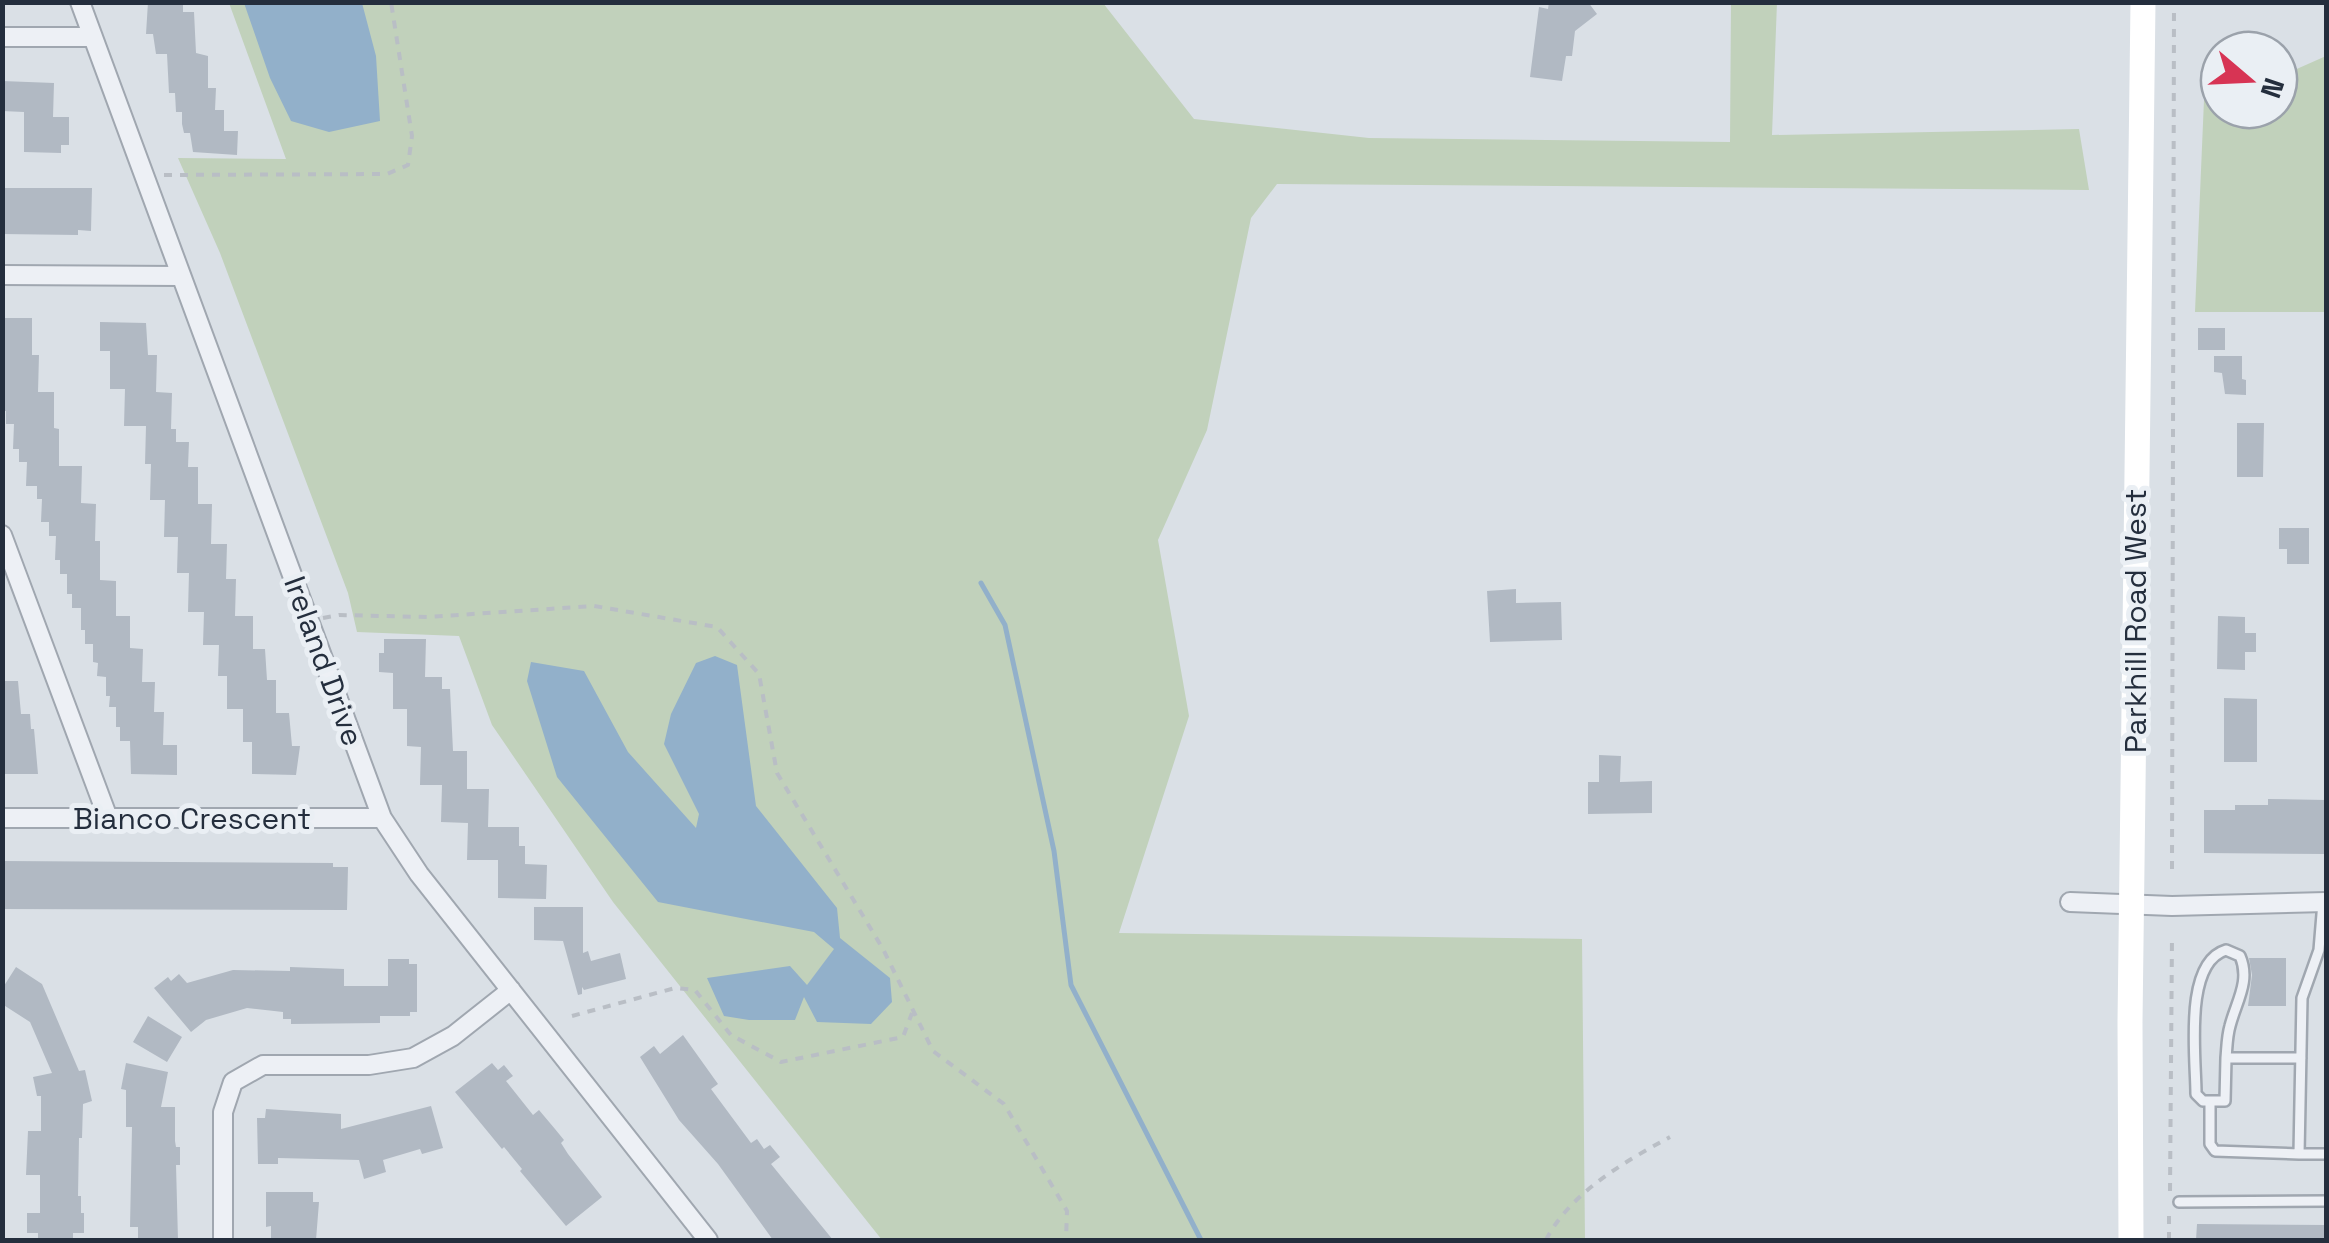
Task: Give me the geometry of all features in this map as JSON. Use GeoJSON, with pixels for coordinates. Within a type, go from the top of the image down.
{"type":"FeatureCollection","features":[{"type":"Feature","properties":{"kind":"main road","name":"Parkhill Road West"},"geometry":{"type":"LineString","coordinates":[[2131,1240],[2143,2]]}},
{"type":"Feature","properties":{"kind":"street","name":"Ireland Drive"},"geometry":{"type":"LineString","coordinates":[[80,2],[382,818],[419,874],[708,1240]]}},
{"type":"Feature","properties":{"kind":"street"},"geometry":{"type":"LineString","coordinates":[[2,37],[93,38]]}},
{"type":"Feature","properties":{"kind":"street"},"geometry":{"type":"LineString","coordinates":[[2,275],[180,276]]}},
{"type":"Feature","properties":{"kind":"street"},"geometry":{"type":"LineString","coordinates":[[2,534],[108,818]]}},
{"type":"Feature","properties":{"kind":"street","name":"Bianco Crescent"},"geometry":{"type":"LineString","coordinates":[[2,818],[382,818]]}},
{"type":"Feature","properties":{"kind":"street"},"geometry":{"type":"LineString","coordinates":[[2070,902],[2172,906],[2325,902]]}},
{"type":"Feature","properties":{"kind":"street"},"geometry":{"type":"LineString","coordinates":[[223,1240],[224,1112],[233,1082],[262,1065],[369,1065],[413,1058],[453,1036],[512,990]]}},
{"type":"Feature","properties":{"kind":"lane"},"geometry":{"type":"LineString","coordinates":[[2299,1154],[2302,998],[2318,950],[2325,902]]}},
{"type":"Feature","properties":{"kind":"lane"},"geometry":{"type":"LineString","coordinates":[[2226,950],[2240,956],[2242,995],[2228,1032],[2226,1102],[2210,1102],[2196,1094],[2196,1000],[2202,970],[2212,955],[2226,950]]}},
{"type":"Feature","properties":{"kind":"lane"},"geometry":{"type":"LineString","coordinates":[[2226,1058],[2301,1058]]}},
{"type":"Feature","properties":{"kind":"lane"},"geometry":{"type":"LineString","coordinates":[[2210,1102],[2210,1144],[2214,1151],[2326,1154]]}},
{"type":"Feature","properties":{"kind":"lane"},"geometry":{"type":"LineString","coordinates":[[2179,1202],[2326,1202]]}},
{"type":"Feature","properties":{"kind":"path"},"geometry":{"type":"LineString","coordinates":[[145,178],[178,173],[387,174],[408,165],[412,136],[391,2]]}},
{"type":"Feature","properties":{"kind":"path"},"geometry":{"type":"LineString","coordinates":[[2172,869],[2174,2]]}},
{"type":"Feature","properties":{"kind":"path"},"geometry":{"type":"LineString","coordinates":[[309,621],[339,614],[427,616],[594,606],[716,628],[759,674],[777,773],[883,949],[933,1052],[1004,1104],[1067,1211],[1066,1240]]}},
{"type":"Feature","properties":{"kind":"path"},"geometry":{"type":"LineString","coordinates":[[2169,1240],[2172,935]]}},
{"type":"Feature","properties":{"kind":"path"},"geometry":{"type":"LineString","coordinates":[[572,1016],[676,988],[694,990],[731,1035],[781,1062],[903,1036],[914,1011]]}},
{"type":"Feature","properties":{"kind":"path"},"geometry":{"type":"LineString","coordinates":[[1546,1240],[1556,1220],[1620,1164],[1670,1138]]}},
{"type":"Feature","properties":{"kind":"green space"},"geometry":{"type":"Polygon","coordinates":[[[1777,2],[1772,135],[2079,129],[2089,190],[1277,184],[1251,218],[1207,430],[1158,540],[1189,716],[1119,933],[1582,939],[1585,1240],[882,1240],[613,902],[492,725],[459,636],[357,632],[348,593],[220,253],[178,158],[286,159],[229,3],[1103,3],[1194,119],[1369,138],[1730,142],[1731,3],[1777,2]]]}},
{"type":"Feature","properties":{"kind":"green space"},"geometry":{"type":"Polygon","coordinates":[[[2326,56],[2326,312],[2195,312],[2203,130],[2299,130],[2299,68],[2326,56]]]}},
{"type":"Feature","properties":{"kind":"water"},"geometry":{"type":"Polygon","coordinates":[[[244,3],[362,3],[376,56],[380,121],[329,132],[291,121],[270,78],[244,3]]]}},
{"type":"Feature","properties":{"kind":"water"},"geometry":{"type":"Polygon","coordinates":[[[715,656],[737,665],[756,806],[837,908],[840,938],[890,978],[892,1002],[871,1024],[817,1022],[804,997],[795,1020],[724,1016],[707,978],[790,966],[807,985],[834,949],[814,932],[658,902],[557,777],[527,681],[531,662],[584,671],[628,752],[696,828],[699,814],[664,744],[671,714],[696,663],[715,656]]]}},
{"type":"Feature","properties":{"kind":"building"},"geometry":{"type":"Polygon","coordinates":[[[148,2],[183,2],[183,12],[194,12],[196,53],[208,56],[208,88],[216,88],[215,110],[224,110],[224,131],[238,131],[237,155],[193,152],[190,133],[184,133],[182,112],[176,112],[175,93],[169,93],[167,54],[156,54],[153,34],[146,34],[148,2]]]}},
{"type":"Feature","properties":{"kind":"building"},"geometry":{"type":"Polygon","coordinates":[[[1549,2],[1588,2],[1597,14],[1575,31],[1572,56],[1566,56],[1562,81],[1530,77],[1539,7],[1548,9],[1549,2]]]}},
{"type":"Feature","properties":{"kind":"building"},"geometry":{"type":"Polygon","coordinates":[[[2,81],[54,83],[53,117],[69,117],[69,145],[61,145],[61,153],[24,152],[24,112],[2,111],[2,81]]]}},
{"type":"Feature","properties":{"kind":"building"},"geometry":{"type":"Polygon","coordinates":[[[2,188],[92,188],[91,231],[78,230],[78,235],[2,234],[2,188]]]}},
{"type":"Feature","properties":{"kind":"building"},"geometry":{"type":"Polygon","coordinates":[[[2,318],[32,318],[32,355],[39,355],[38,392],[54,392],[59,466],[82,466],[81,503],[96,504],[100,580],[116,581],[116,616],[130,616],[130,648],[143,649],[142,682],[155,682],[154,712],[164,712],[163,745],[177,745],[177,775],[131,774],[130,741],[120,741],[116,707],[109,707],[110,696],[106,696],[106,677],[97,676],[93,644],[85,644],[85,630],[81,630],[81,608],[72,608],[67,574],[60,574],[60,560],[55,560],[56,536],[49,536],[49,522],[41,522],[42,499],[37,499],[37,486],[26,486],[27,462],[19,462],[19,449],[13,449],[14,424],[6,424],[6,411],[2,411],[2,318]]]}},
{"type":"Feature","properties":{"kind":"building"},"geometry":{"type":"Polygon","coordinates":[[[100,322],[146,323],[148,355],[157,355],[156,392],[172,393],[171,429],[176,429],[176,442],[189,442],[188,467],[198,467],[198,504],[212,504],[211,544],[227,544],[226,579],[236,579],[235,616],[253,616],[253,649],[265,649],[267,680],[276,680],[276,713],[289,713],[292,746],[300,746],[296,775],[252,774],[252,742],[243,742],[243,709],[227,709],[227,676],[218,676],[219,645],[203,645],[204,612],[188,612],[189,573],[177,573],[178,537],[164,537],[165,500],[150,500],[151,464],[145,464],[146,426],[124,426],[125,389],[110,389],[110,351],[100,351],[100,322]]]}},
{"type":"Feature","properties":{"kind":"building"},"geometry":{"type":"Polygon","coordinates":[[[2198,328],[2225,328],[2225,350],[2198,350],[2198,328]]]}},
{"type":"Feature","properties":{"kind":"building"},"geometry":{"type":"Polygon","coordinates":[[[2214,356],[2242,356],[2246,395],[2225,394],[2222,373],[2214,372],[2214,356]]]}},
{"type":"Feature","properties":{"kind":"building"},"geometry":{"type":"Polygon","coordinates":[[[2237,423],[2264,423],[2263,477],[2237,477],[2237,423]]]}},
{"type":"Feature","properties":{"kind":"building"},"geometry":{"type":"Polygon","coordinates":[[[2279,528],[2309,528],[2309,564],[2287,564],[2287,549],[2279,549],[2279,528]]]}},
{"type":"Feature","properties":{"kind":"building"},"geometry":{"type":"Polygon","coordinates":[[[1516,589],[1516,603],[1561,602],[1562,640],[1490,642],[1487,591],[1516,589]]]}},
{"type":"Feature","properties":{"kind":"building"},"geometry":{"type":"Polygon","coordinates":[[[2218,616],[2245,617],[2245,633],[2256,633],[2256,652],[2245,652],[2245,670],[2217,669],[2218,616]]]}},
{"type":"Feature","properties":{"kind":"building"},"geometry":{"type":"Polygon","coordinates":[[[384,639],[426,639],[425,677],[442,677],[442,689],[450,689],[453,751],[467,751],[467,789],[489,789],[488,827],[519,827],[519,846],[525,846],[525,864],[547,865],[546,899],[498,898],[498,860],[467,860],[468,823],[441,822],[442,785],[420,785],[421,747],[407,746],[407,709],[393,709],[393,673],[379,672],[384,639]]]}},
{"type":"Feature","properties":{"kind":"building"},"geometry":{"type":"Polygon","coordinates":[[[2,681],[18,681],[21,714],[30,714],[34,729],[38,774],[2,774],[2,681]]]}},
{"type":"Feature","properties":{"kind":"building"},"geometry":{"type":"Polygon","coordinates":[[[2224,698],[2257,699],[2257,762],[2224,762],[2224,698]]]}},
{"type":"Feature","properties":{"kind":"building"},"geometry":{"type":"Polygon","coordinates":[[[1599,755],[1621,756],[1620,782],[1652,781],[1652,813],[1588,814],[1588,782],[1599,782],[1599,755]]]}},
{"type":"Feature","properties":{"kind":"building"},"geometry":{"type":"Polygon","coordinates":[[[2268,799],[2326,800],[2326,854],[2204,853],[2204,810],[2268,805],[2268,799]]]}},
{"type":"Feature","properties":{"kind":"building"},"geometry":{"type":"Polygon","coordinates":[[[2,861],[333,863],[333,867],[348,867],[347,910],[2,909],[2,861]]]}},
{"type":"Feature","properties":{"kind":"building"},"geometry":{"type":"Polygon","coordinates":[[[534,907],[583,907],[583,953],[588,951],[591,961],[620,953],[626,979],[584,990],[582,987],[582,994],[578,995],[563,941],[534,940],[534,907]]]}},
{"type":"Feature","properties":{"kind":"building"},"geometry":{"type":"Polygon","coordinates":[[[2249,958],[2286,958],[2286,1006],[2248,1006],[2252,975],[2249,958]]]}},
{"type":"Feature","properties":{"kind":"building"},"geometry":{"type":"Polygon","coordinates":[[[388,959],[409,959],[409,964],[417,964],[417,1012],[410,1012],[410,1016],[380,1016],[380,1023],[291,1024],[291,1019],[283,1019],[283,1012],[247,1008],[206,1020],[191,1032],[154,988],[179,974],[187,983],[233,970],[290,971],[290,967],[344,969],[344,986],[388,986],[388,959]]]}},
{"type":"Feature","properties":{"kind":"building"},"geometry":{"type":"Polygon","coordinates":[[[16,967],[42,984],[79,1071],[85,1070],[92,1101],[83,1104],[79,1138],[78,1196],[84,1213],[84,1233],[73,1233],[73,1240],[38,1240],[38,1233],[27,1233],[27,1213],[40,1213],[40,1175],[26,1175],[28,1131],[41,1131],[41,1096],[37,1096],[33,1077],[52,1073],[30,1022],[2,1004],[2,989],[16,967]]]}},
{"type":"Feature","properties":{"kind":"building"},"geometry":{"type":"Polygon","coordinates":[[[148,1016],[182,1037],[167,1062],[133,1042],[148,1016]]]}},
{"type":"Feature","properties":{"kind":"building"},"geometry":{"type":"Polygon","coordinates":[[[683,1035],[718,1084],[711,1089],[751,1143],[757,1139],[764,1149],[770,1145],[780,1157],[771,1164],[833,1240],[773,1240],[718,1164],[679,1120],[640,1057],[654,1046],[660,1054],[683,1035]]]}},
{"type":"Feature","properties":{"kind":"building"},"geometry":{"type":"Polygon","coordinates":[[[126,1063],[168,1072],[161,1107],[175,1107],[175,1141],[176,1147],[180,1147],[180,1165],[176,1165],[178,1240],[138,1240],[138,1227],[130,1227],[132,1127],[126,1127],[126,1090],[121,1089],[126,1063]]]}},
{"type":"Feature","properties":{"kind":"building"},"geometry":{"type":"Polygon","coordinates":[[[492,1063],[498,1070],[504,1065],[513,1076],[506,1081],[533,1115],[539,1110],[555,1129],[568,1154],[602,1197],[566,1226],[455,1092],[492,1063]]]}},
{"type":"Feature","properties":{"kind":"building"},"geometry":{"type":"Polygon","coordinates":[[[431,1106],[443,1148],[422,1154],[420,1149],[383,1160],[386,1172],[364,1179],[359,1160],[278,1158],[278,1164],[258,1164],[257,1118],[265,1118],[266,1109],[341,1114],[341,1129],[431,1106]]]}},
{"type":"Feature","properties":{"kind":"building"},"geometry":{"type":"Polygon","coordinates":[[[266,1192],[313,1192],[313,1202],[319,1202],[316,1240],[271,1240],[271,1226],[266,1227],[266,1192]]]}},
{"type":"Feature","properties":{"kind":"building"},"geometry":{"type":"Polygon","coordinates":[[[2197,1224],[2326,1225],[2326,1240],[2196,1240],[2197,1224]]]}},
{"type":"Feature","properties":{"kind":"waterway"},"geometry":{"type":"LineString","coordinates":[[981,583],[1005,625],[1054,851],[1071,985],[1201,1240]]}}]}
